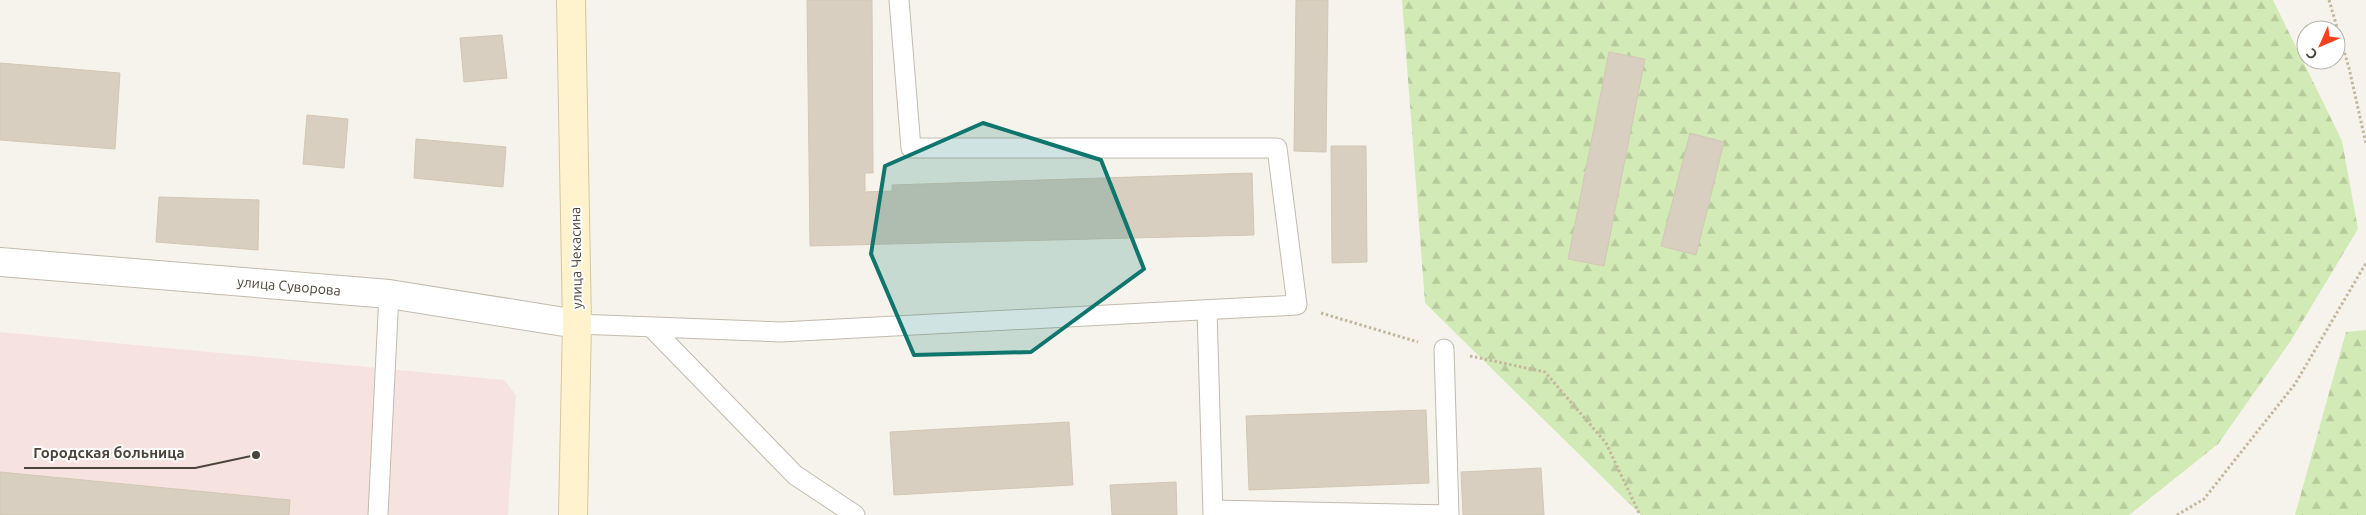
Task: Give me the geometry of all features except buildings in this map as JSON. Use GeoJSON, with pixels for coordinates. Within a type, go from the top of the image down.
{"type":"FeatureCollection","features":[{"type":"Feature","properties":{"kind":"street","name":"улица Чекасина"},"geometry":{"type":"LineString","coordinates":[[571,0],[577,324],[573,515]]}},
{"type":"Feature","properties":{"kind":"street","name":"улица Суворова"},"geometry":{"type":"LineString","coordinates":[[0,262],[389,294],[577,324]]}},
{"type":"Feature","properties":{"kind":"lane"},"geometry":{"type":"LineString","coordinates":[[577,324],[780,332],[1297,305],[1277,148],[911,148],[899,0]]}},
{"type":"Feature","properties":{"kind":"lane"},"geometry":{"type":"LineString","coordinates":[[378,515],[389,294]]}},
{"type":"Feature","properties":{"kind":"lane"},"geometry":{"type":"LineString","coordinates":[[1207,310],[1213,513],[1449,515],[1444,349]]}},
{"type":"Feature","properties":{"kind":"lane"},"geometry":{"type":"LineString","coordinates":[[651,327],[795,475],[852,514]]}},
{"type":"Feature","properties":{"kind":"path"},"geometry":{"type":"LineString","coordinates":[[2328,0],[2349,68],[2366,144]]}},
{"type":"Feature","properties":{"kind":"path"},"geometry":{"type":"LineString","coordinates":[[2177,515],[2204,498],[2295,384],[2366,263]]}},
{"type":"Feature","properties":{"kind":"path"},"geometry":{"type":"LineString","coordinates":[[1297,305],[1444,349],[1545,372],[1606,443],[1640,515]]}},
{"type":"Feature","properties":{"kind":"highlighted area"},"geometry":{"type":"Polygon","coordinates":[[[983,123],[1101,160],[1144,269],[1031,352],[914,355],[871,254],[885,166],[983,123]]]}},
{"type":"Feature","properties":{"kind":"shaded area"},"geometry":{"type":"Polygon","coordinates":[[[0,332],[504,380],[516,395],[508,515],[0,515],[0,332]]]}},
{"type":"Feature","properties":{"kind":"green space"},"geometry":{"type":"Polygon","coordinates":[[[1402,0],[2273,0],[2296,47],[2296,70],[2307,70],[2342,141],[2358,229],[2290,342],[2218,444],[2129,515],[1641,515],[1425,303],[1402,0]]]}},
{"type":"Feature","properties":{"kind":"green space"},"geometry":{"type":"Polygon","coordinates":[[[2366,330],[2366,515],[2295,515],[2346,332],[2366,330]]]}},
{"type":"Feature","properties":{"kind":"place","name":"Городская больница"},"geometry":{"type":"Point","coordinates":[256,455]}}]}
